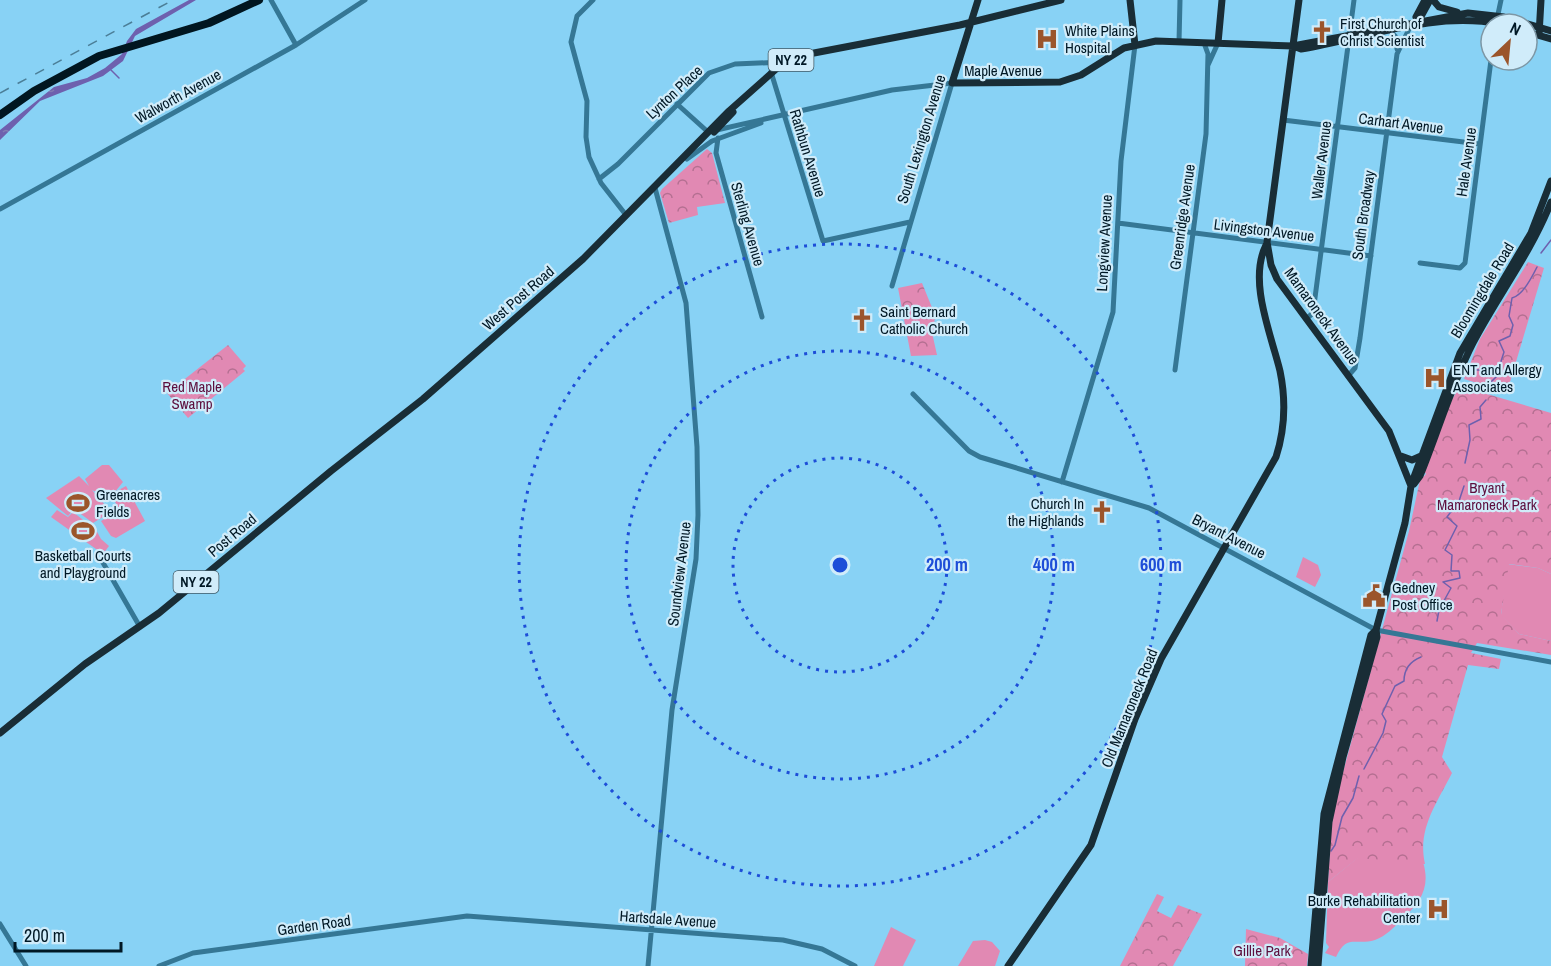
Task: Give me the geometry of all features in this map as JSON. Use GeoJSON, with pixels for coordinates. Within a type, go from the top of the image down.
{"type":"FeatureCollection","features":[{"type":"Feature","properties":{"kind":"highway"},"geometry":{"type":"LineString","coordinates":[[0,115],[68,72],[99,56],[209,19],[250,0]]}},
{"type":"Feature","properties":{"kind":"highway"},"geometry":{"type":"LineString","coordinates":[[0,110],[32,88],[83,59],[215,21],[258,0]]}},
{"type":"Feature","properties":{"kind":"main road","name":"South Lexington Avenue"},"geometry":{"type":"LineString","coordinates":[[952,83],[978,0]]}},
{"type":"Feature","properties":{"kind":"main road","name":"NY 22"},"geometry":{"type":"LineString","coordinates":[[971,22],[1061,0]]}},
{"type":"Feature","properties":{"kind":"main road","name":"Longview Avenue"},"geometry":{"type":"LineString","coordinates":[[1130,0],[1135,45]]}},
{"type":"Feature","properties":{"kind":"main road"},"geometry":{"type":"LineString","coordinates":[[1218,43],[1222,0]]}},
{"type":"Feature","properties":{"kind":"main road","name":"Mamaroneck Avenue"},"geometry":{"type":"LineString","coordinates":[[1299,0],[1267,242],[1270,262],[1276,279],[1389,431],[1401,456],[1411,486],[1405,523],[1376,630],[1377,637],[1343,757],[1329,822],[1318,966]]}},
{"type":"Feature","properties":{"kind":"main road","name":"South Broadway"},"geometry":{"type":"LineString","coordinates":[[1415,23],[1425,0]]}},
{"type":"Feature","properties":{"kind":"main road"},"geometry":{"type":"LineString","coordinates":[[1431,0],[1443,9],[1468,13]]}},
{"type":"Feature","properties":{"kind":"main road","name":"South Broadway"},"geometry":{"type":"LineString","coordinates":[[1415,23],[1431,0]]}},
{"type":"Feature","properties":{"kind":"main road","name":"Maple Avenue"},"geometry":{"type":"LineString","coordinates":[[952,83],[1060,82],[1081,75],[1118,51],[1156,41],[1293,46],[1301,49],[1468,13],[1479,16]]}},
{"type":"Feature","properties":{"kind":"main road","name":"Maple Avenue"},"geometry":{"type":"LineString","coordinates":[[1349,37],[1390,31],[1415,23],[1479,21]]}},
{"type":"Feature","properties":{"kind":"main road","name":"West Post Road"},"geometry":{"type":"LineString","coordinates":[[394,421],[563,277],[655,188],[708,132],[784,62],[814,53],[971,22]]}},
{"type":"Feature","properties":{"kind":"main road","name":"West Post Road"},"geometry":{"type":"LineString","coordinates":[[655,188],[659,187],[716,130],[742,100]]}},
{"type":"Feature","properties":{"kind":"main road","name":"Bloomingdale Road"},"geometry":{"type":"LineString","coordinates":[[1411,486],[1460,353],[1531,233],[1551,181]]}},
{"type":"Feature","properties":{"kind":"main road","name":"Bloomingdale Road"},"geometry":{"type":"LineString","coordinates":[[1411,486],[1420,477],[1444,407],[1469,352],[1528,254],[1551,202]]}},
{"type":"Feature","properties":{"kind":"main road","name":"Old Mamaroneck Road"},"geometry":{"type":"LineString","coordinates":[[1008,966],[1091,845],[1135,719],[1160,663],[1271,470],[1283,429],[1283,393],[1262,309],[1262,265],[1267,242]]}},
{"type":"Feature","properties":{"kind":"main road","name":"Old Mamaroneck Road"},"geometry":{"type":"LineString","coordinates":[[1262,283],[1270,262]]}},
{"type":"Feature","properties":{"kind":"main road","name":"Post Road"},"geometry":{"type":"LineString","coordinates":[[0,733],[86,664],[140,627],[394,421]]}},
{"type":"Feature","properties":{"kind":"main road"},"geometry":{"type":"LineString","coordinates":[[1401,456],[1412,460],[1421,456]]}},
{"type":"Feature","properties":{"kind":"main road","name":"Mamaroneck Avenue"},"geometry":{"type":"LineString","coordinates":[[1311,966],[1324,814],[1371,635],[1376,630]]}},
{"type":"Feature","properties":{"kind":"street"},"geometry":{"type":"LineString","coordinates":[[271,0],[296,45]]}},
{"type":"Feature","properties":{"kind":"street","name":"Walworth Avenue"},"geometry":{"type":"LineString","coordinates":[[0,209],[296,45],[365,0]]}},
{"type":"Feature","properties":{"kind":"street"},"geometry":{"type":"LineString","coordinates":[[593,0],[577,16],[571,42],[587,101],[589,154],[599,179],[626,215]]}},
{"type":"Feature","properties":{"kind":"street"},"geometry":{"type":"LineString","coordinates":[[1179,42],[1180,0]]}},
{"type":"Feature","properties":{"kind":"street","name":"Waller Avenue"},"geometry":{"type":"LineString","coordinates":[[1306,320],[1313,313],[1354,0]]}},
{"type":"Feature","properties":{"kind":"street","name":"South Broadway"},"geometry":{"type":"LineString","coordinates":[[1397,54],[1415,23]]}},
{"type":"Feature","properties":{"kind":"street","name":"South Broadway"},"geometry":{"type":"LineString","coordinates":[[1348,376],[1355,368],[1397,54],[1396,37],[1390,31]]}},
{"type":"Feature","properties":{"kind":"street","name":"Greenridge Avenue"},"geometry":{"type":"LineString","coordinates":[[1174,370],[1206,134],[1208,54],[1204,43]]}},
{"type":"Feature","properties":{"kind":"street"},"geometry":{"type":"LineString","coordinates":[[1208,54],[1218,43]]}},
{"type":"Feature","properties":{"kind":"street","name":"Greenridge Avenue"},"geometry":{"type":"LineString","coordinates":[[1208,67],[1218,43]]}},
{"type":"Feature","properties":{"kind":"street","name":"Longview Avenue"},"geometry":{"type":"LineString","coordinates":[[1062,482],[1113,312],[1121,161],[1135,45]]}},
{"type":"Feature","properties":{"kind":"street","name":"Lynton Place"},"geometry":{"type":"LineString","coordinates":[[599,179],[611,170],[700,80],[719,68],[770,61],[784,62]]}},
{"type":"Feature","properties":{"kind":"street","name":"Rathbun Avenue"},"geometry":{"type":"LineString","coordinates":[[771,72],[823,241],[910,222]]}},
{"type":"Feature","properties":{"kind":"street","name":"Hale Avenue"},"geometry":{"type":"LineString","coordinates":[[1420,263],[1463,266],[1489,72]]}},
{"type":"Feature","properties":{"kind":"street","name":"Maple Avenue"},"geometry":{"type":"LineString","coordinates":[[708,132],[765,121],[901,88],[952,83]]}},
{"type":"Feature","properties":{"kind":"street","name":"South Lexington Avenue"},"geometry":{"type":"LineString","coordinates":[[892,286],[952,83]]}},
{"type":"Feature","properties":{"kind":"street"},"geometry":{"type":"LineString","coordinates":[[677,104],[708,132]]}},
{"type":"Feature","properties":{"kind":"street","name":"Carhart Avenue"},"geometry":{"type":"LineString","coordinates":[[1283,120],[1480,144]]}},
{"type":"Feature","properties":{"kind":"street"},"geometry":{"type":"LineString","coordinates":[[687,159],[718,138],[765,121]]}},
{"type":"Feature","properties":{"kind":"street","name":"Sterling Avenue"},"geometry":{"type":"LineString","coordinates":[[718,138],[716,153],[762,317]]}},
{"type":"Feature","properties":{"kind":"street"},"geometry":{"type":"LineString","coordinates":[[704,147],[711,147],[716,153]]}},
{"type":"Feature","properties":{"kind":"street","name":"Soundview Avenue"},"geometry":{"type":"LineString","coordinates":[[648,966],[672,710],[696,559],[698,515],[697,447],[686,303],[655,188]]}},
{"type":"Feature","properties":{"kind":"street","name":"Livingston Avenue"},"geometry":{"type":"LineString","coordinates":[[1118,223],[1371,256]]}},
{"type":"Feature","properties":{"kind":"street","name":"Bryant Avenue"},"geometry":{"type":"LineString","coordinates":[[914,394],[969,451],[981,457],[1149,508],[1376,630],[1551,662]]}},
{"type":"Feature","properties":{"kind":"street"},"geometry":{"type":"LineString","coordinates":[[102,561],[140,627]]}},
{"type":"Feature","properties":{"kind":"street","name":"Hartsdale Avenue"},"geometry":{"type":"LineString","coordinates":[[474,916],[790,941],[826,951],[855,966]]}},
{"type":"Feature","properties":{"kind":"street","name":"Garden Road"},"geometry":{"type":"LineString","coordinates":[[159,966],[193,953],[474,916]]}},
{"type":"Feature","properties":{"kind":"street"},"geometry":{"type":"LineString","coordinates":[[0,924],[26,966]]}},
{"type":"Feature","properties":{"kind":"green space"},"geometry":{"type":"Polygon","coordinates":[[[707,149],[712,153],[725,203],[697,207],[698,215],[669,223],[660,193],[662,189],[707,149]]]}},
{"type":"Feature","properties":{"kind":"green space"},"geometry":{"type":"Polygon","coordinates":[[[1528,262],[1544,268],[1507,392],[1464,379],[1480,339],[1528,262]]]}},
{"type":"Feature","properties":{"kind":"green space"},"geometry":{"type":"Polygon","coordinates":[[[922,283],[935,315],[933,337],[937,355],[911,356],[898,288],[922,283]]]}},
{"type":"Feature","properties":{"kind":"green space","name":"Red Maple Swamp"},"geometry":{"type":"Polygon","coordinates":[[[228,345],[246,366],[243,369],[245,371],[188,418],[167,393],[228,345]]]}},
{"type":"Feature","properties":{"kind":"green space","name":"Bryant Mamaroneck Park"},"geometry":{"type":"Polygon","coordinates":[[[1460,386],[1551,413],[1551,574],[1538,568],[1509,564],[1501,614],[1519,634],[1551,641],[1551,655],[1477,643],[1471,653],[1501,659],[1499,669],[1468,665],[1442,757],[1452,773],[1426,828],[1423,851],[1425,864],[1358,858],[1328,882],[1331,829],[1337,794],[1409,531],[1420,480],[1426,474],[1424,471],[1447,408],[1460,386]]]}},
{"type":"Feature","properties":{"kind":"green space"},"geometry":{"type":"Polygon","coordinates":[[[102,465],[109,465],[123,482],[115,492],[126,486],[145,521],[116,538],[111,536],[101,521],[115,513],[122,514],[111,495],[113,492],[102,495],[92,490],[111,512],[93,523],[74,509],[68,516],[46,498],[79,476],[89,486],[85,479],[102,465]]]}},
{"type":"Feature","properties":{"kind":"green space","name":"Basketball Courts and Playground"},"geometry":{"type":"Polygon","coordinates":[[[57,510],[68,517],[73,512],[96,530],[109,546],[103,554],[51,517],[57,510]]]}},
{"type":"Feature","properties":{"kind":"green space"},"geometry":{"type":"Polygon","coordinates":[[[1303,557],[1318,565],[1321,575],[1315,587],[1296,577],[1303,557]]]}},
{"type":"Feature","properties":{"kind":"green space"},"geometry":{"type":"Polygon","coordinates":[[[1507,564],[1538,568],[1551,574],[1551,641],[1519,634],[1501,615],[1507,564]]]}},
{"type":"Feature","properties":{"kind":"green space"},"geometry":{"type":"Polygon","coordinates":[[[1361,855],[1423,862],[1425,887],[1419,901],[1390,931],[1375,940],[1348,943],[1336,957],[1325,953],[1329,947],[1326,943],[1328,882],[1361,855]]]}},
{"type":"Feature","properties":{"kind":"green space"},"geometry":{"type":"Polygon","coordinates":[[[1157,894],[1164,897],[1157,911],[1171,918],[1178,905],[1202,914],[1173,966],[1120,966],[1157,894]]]}},
{"type":"Feature","properties":{"kind":"green space"},"geometry":{"type":"Polygon","coordinates":[[[891,927],[916,940],[903,966],[874,966],[891,927]]]}},
{"type":"Feature","properties":{"kind":"green space","name":"Gillie Park"},"geometry":{"type":"Polygon","coordinates":[[[1246,929],[1280,938],[1308,954],[1307,966],[1245,966],[1246,929]]]}},
{"type":"Feature","properties":{"kind":"green space"},"geometry":{"type":"Polygon","coordinates":[[[973,941],[992,942],[1000,951],[995,966],[958,966],[973,941]]]}},
{"type":"Feature","properties":{"kind":"water"},"geometry":{"type":"Polygon","coordinates":[[[189,0],[196,0],[135,36],[123,61],[103,76],[40,101],[0,140],[0,130],[54,87],[87,78],[105,68],[122,54],[127,41],[136,29],[189,0]]]}},
{"type":"Feature","properties":{"kind":"waterway"},"geometry":{"type":"LineString","coordinates":[[111,70],[119,78]]}},
{"type":"Feature","properties":{"kind":"waterway"},"geometry":{"type":"LineString","coordinates":[[1541,253],[1551,240]]}},
{"type":"Feature","properties":{"kind":"waterway"},"geometry":{"type":"LineString","coordinates":[[1490,383],[1496,377],[1504,352],[1499,341],[1510,336],[1513,325],[1509,316],[1512,298],[1523,290],[1537,267]]}},
{"type":"Feature","properties":{"kind":"waterway"},"geometry":{"type":"LineString","coordinates":[[1470,370],[1481,370],[1487,374],[1496,372]]}},
{"type":"Feature","properties":{"kind":"waterway"},"geometry":{"type":"LineString","coordinates":[[1465,463],[1470,440],[1469,425],[1481,419],[1480,407],[1486,400]]}},
{"type":"Feature","properties":{"kind":"waterway"},"geometry":{"type":"LineString","coordinates":[[1437,621],[1439,610],[1451,588],[1443,582],[1460,578],[1459,571],[1451,571],[1452,555],[1445,550],[1457,526],[1447,517],[1459,501],[1464,486]]}},
{"type":"Feature","properties":{"kind":"waterway"},"geometry":{"type":"LineString","coordinates":[[1364,769],[1383,733],[1386,721],[1382,714],[1395,686],[1404,681],[1405,672],[1409,666],[1421,657]]}},
{"type":"Feature","properties":{"kind":"waterway"},"geometry":{"type":"LineString","coordinates":[[1331,851],[1335,845],[1342,817],[1353,798],[1359,776]]}},
{"type":"Feature","properties":{"kind":"railway"},"geometry":{"type":"LineString","coordinates":[[0,93],[173,0]]}},
{"type":"Feature","properties":{"kind":"place","name":"First Church of Christ Scientist"},"geometry":{"type":"Point","coordinates":[1322,32]}},
{"type":"Feature","properties":{"kind":"place","name":"White Plains Hospital"},"geometry":{"type":"Point","coordinates":[1047,39]}},
{"type":"Feature","properties":{"kind":"place","name":"Saint Bernard Catholic Church"},"geometry":{"type":"Point","coordinates":[862,320]}},
{"type":"Feature","properties":{"kind":"place","name":"ENT and Allergy Associates"},"geometry":{"type":"Point","coordinates":[1435,378]}},
{"type":"Feature","properties":{"kind":"place","name":"Greenacres Fields"},"geometry":{"type":"Point","coordinates":[78,503]}},
{"type":"Feature","properties":{"kind":"place","name":"Church In the Highlands"},"geometry":{"type":"Point","coordinates":[1102,512]}},
{"type":"Feature","properties":{"kind":"place","name":"Basketball Courts and Playground"},"geometry":{"type":"Point","coordinates":[83,531]}},
{"type":"Feature","properties":{"kind":"place","name":"Gedney Post Office"},"geometry":{"type":"Point","coordinates":[1374,596]}},
{"type":"Feature","properties":{"kind":"place","name":"Burke Rehabilitation Center"},"geometry":{"type":"Point","coordinates":[1438,909]}}]}
